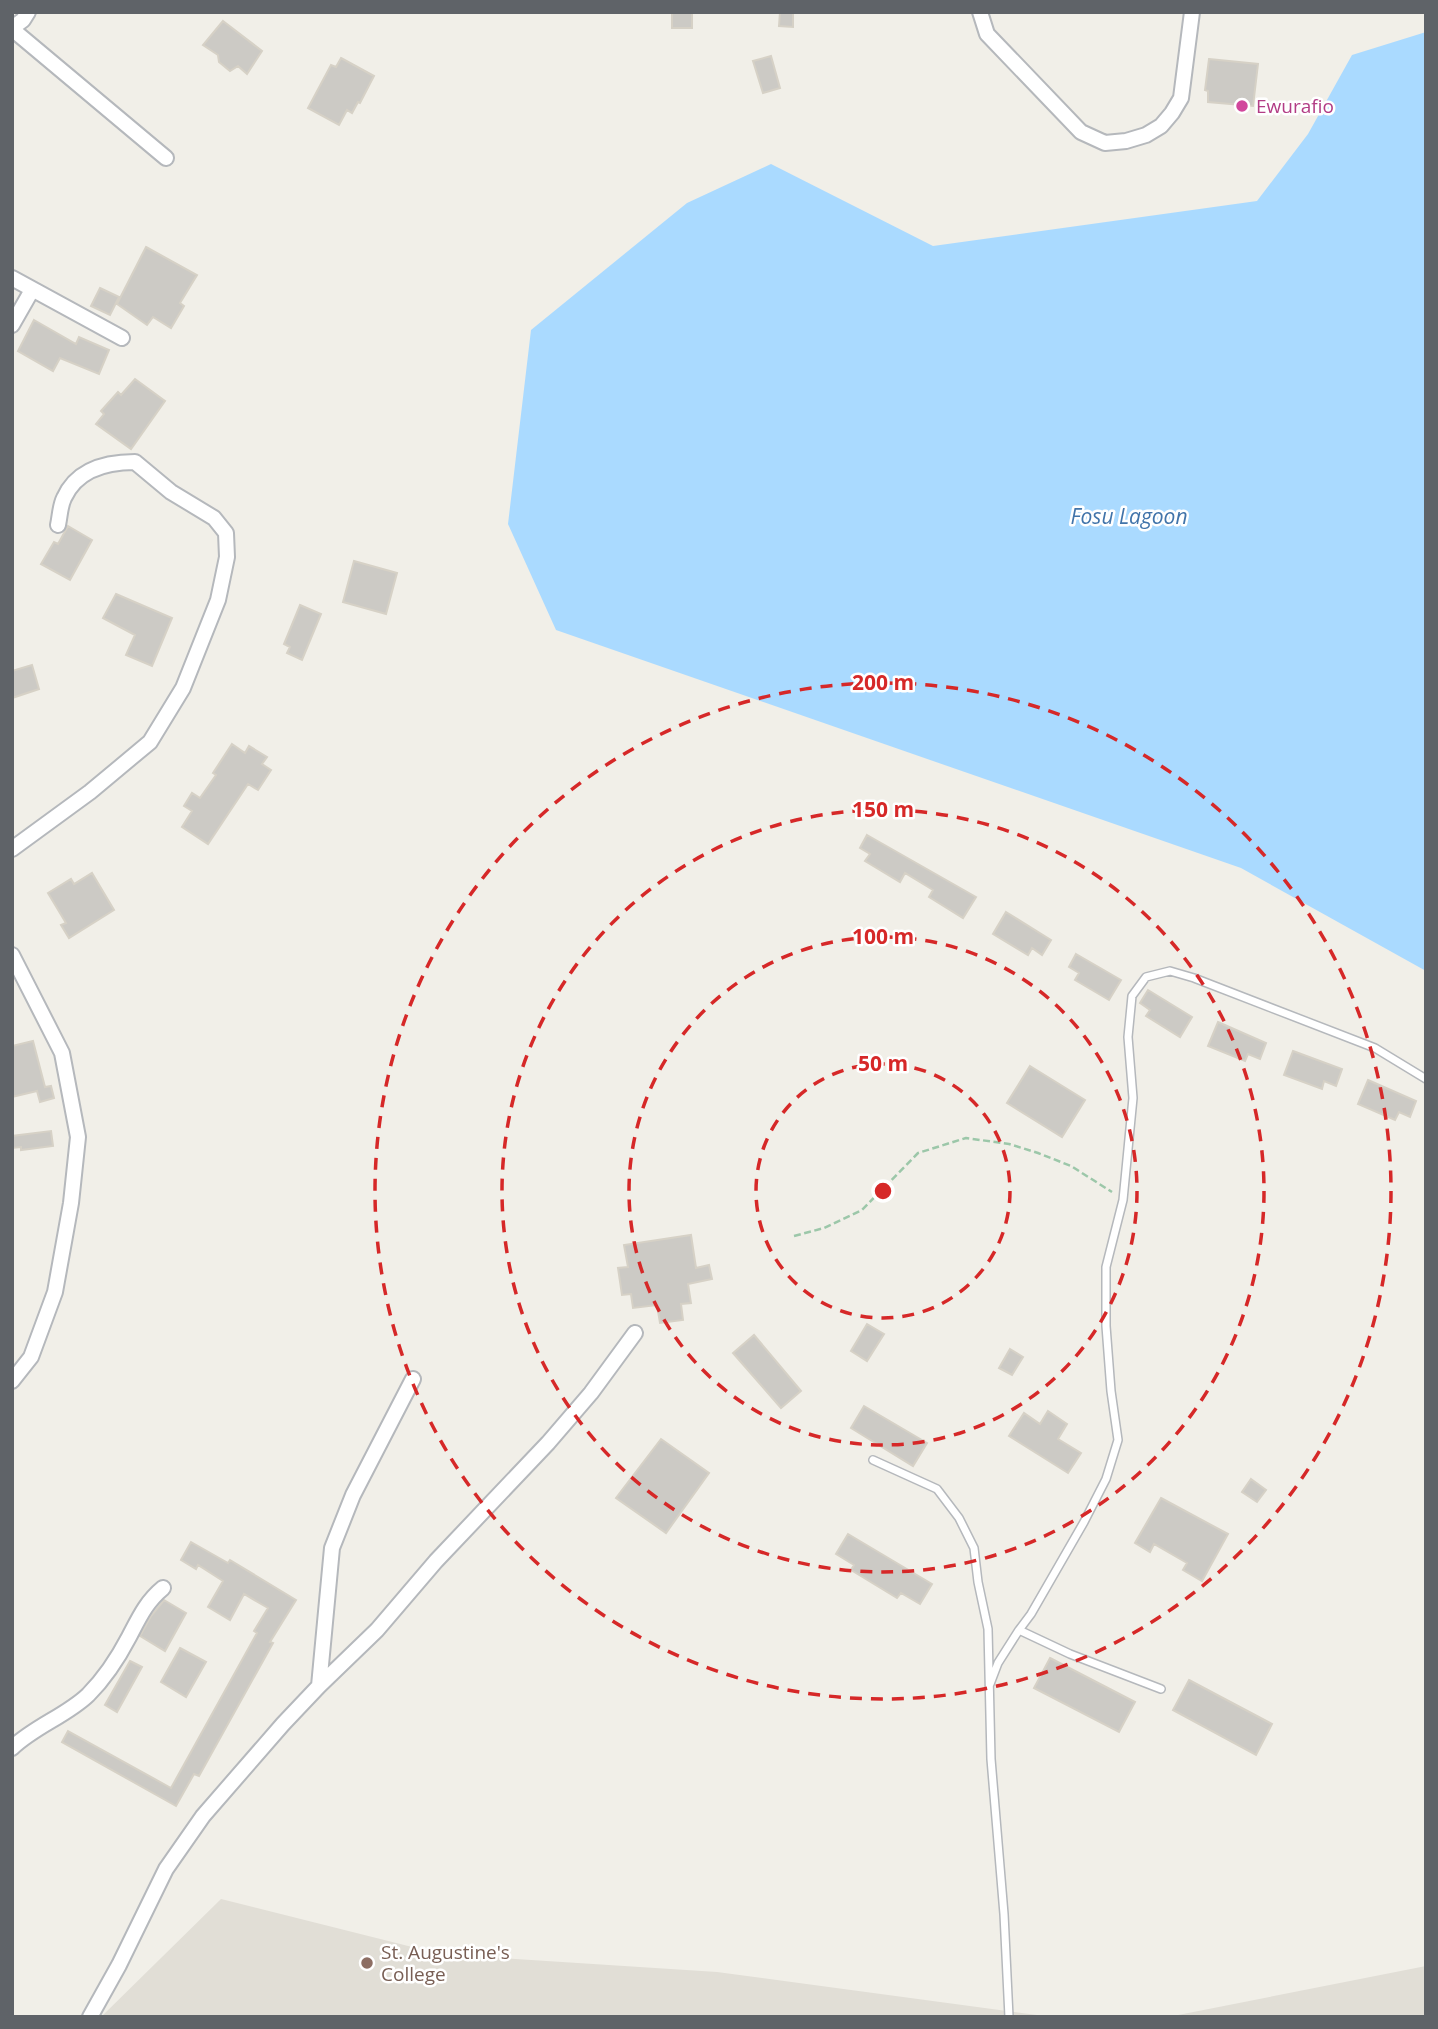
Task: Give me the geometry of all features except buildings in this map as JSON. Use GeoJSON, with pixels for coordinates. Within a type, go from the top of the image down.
{"type":"FeatureCollection","features":[{"type":"Feature","properties":{"kind":"street"},"geometry":{"type":"LineString","coordinates":[[27,12],[23,20],[12,28],[166,158]]}},
{"type":"Feature","properties":{"kind":"street"},"geometry":{"type":"LineString","coordinates":[[980,12],[988,34],[1081,132],[1105,143],[1146,135],[1161,126],[1172,113],[1181,98],[1192,12]]}},
{"type":"Feature","properties":{"kind":"street"},"geometry":{"type":"LineString","coordinates":[[12,278],[122,338]]}},
{"type":"Feature","properties":{"kind":"street"},"geometry":{"type":"LineString","coordinates":[[12,325],[32,290]]}},
{"type":"Feature","properties":{"kind":"street"},"geometry":{"type":"LineString","coordinates":[[12,849],[90,792],[150,742],[183,688],[218,600],[227,557],[226,533],[214,518],[164,487],[135,462],[106,463],[85,473],[72,484],[64,498],[58,525]]}},
{"type":"Feature","properties":{"kind":"street"},"geometry":{"type":"LineString","coordinates":[[12,955],[62,1053],[78,1137],[71,1203],[55,1292],[31,1357],[12,1381]]}},
{"type":"Feature","properties":{"kind":"street"},"geometry":{"type":"LineString","coordinates":[[90,2017],[166,1869],[203,1816],[319,1686],[377,1630],[436,1561],[548,1443],[591,1393],[635,1334]]}},
{"type":"Feature","properties":{"kind":"street"},"geometry":{"type":"LineString","coordinates":[[319,1686],[332,1548],[352,1495],[414,1378]]}},
{"type":"Feature","properties":{"kind":"street"},"geometry":{"type":"LineString","coordinates":[[12,1748],[31,1731],[87,1696],[111,1669],[149,1600],[163,1588]]}},
{"type":"Feature","properties":{"kind":"lane"},"geometry":{"type":"LineString","coordinates":[[990,1684],[998,1663],[1031,1614],[1084,1522],[1106,1479],[1118,1440],[1107,1339],[1106,1268],[1123,1200],[1133,1098],[1128,1037],[1132,996],[1146,977],[1170,971],[1375,1048],[1426,1079]]}},
{"type":"Feature","properties":{"kind":"lane"},"geometry":{"type":"LineString","coordinates":[[873,1460],[937,1489],[960,1518],[974,1548],[988,1629],[991,1759],[1004,1914],[1009,2017]]}},
{"type":"Feature","properties":{"kind":"lane"},"geometry":{"type":"LineString","coordinates":[[1019,1630],[1070,1654],[1161,1689]]}},
{"type":"Feature","properties":{"kind":"path"},"geometry":{"type":"LineString","coordinates":[[794,1236],[824,1228],[862,1210],[918,1153],[966,1138],[1009,1144],[1060,1162],[1096,1180],[1123,1200]]}},
{"type":"Feature","properties":{"kind":"shaded area","name":"St. Augustine's College"},"geometry":{"type":"Polygon","coordinates":[[[221,1899],[440,1954],[717,1972],[1052,2017],[101,2017],[221,1899]]]}},
{"type":"Feature","properties":{"kind":"shaded area"},"geometry":{"type":"Polygon","coordinates":[[[1426,1966],[1426,2017],[1168,2017],[1426,1966]]]}},
{"type":"Feature","properties":{"kind":"water","name":"Fosu Lagoon"},"geometry":{"type":"Polygon","coordinates":[[[1426,32],[1426,971],[1241,868],[556,630],[508,524],[531,330],[687,203],[771,164],[933,246],[1257,201],[1308,134],[1352,55],[1426,32]]]}},
{"type":"Feature","properties":{"kind":"place","name":"Ewurafio"},"geometry":{"type":"Point","coordinates":[1242,106]}},
{"type":"Feature","properties":{"kind":"place","name":"St. Augustine's College"},"geometry":{"type":"Point","coordinates":[367,1963]}}]}
